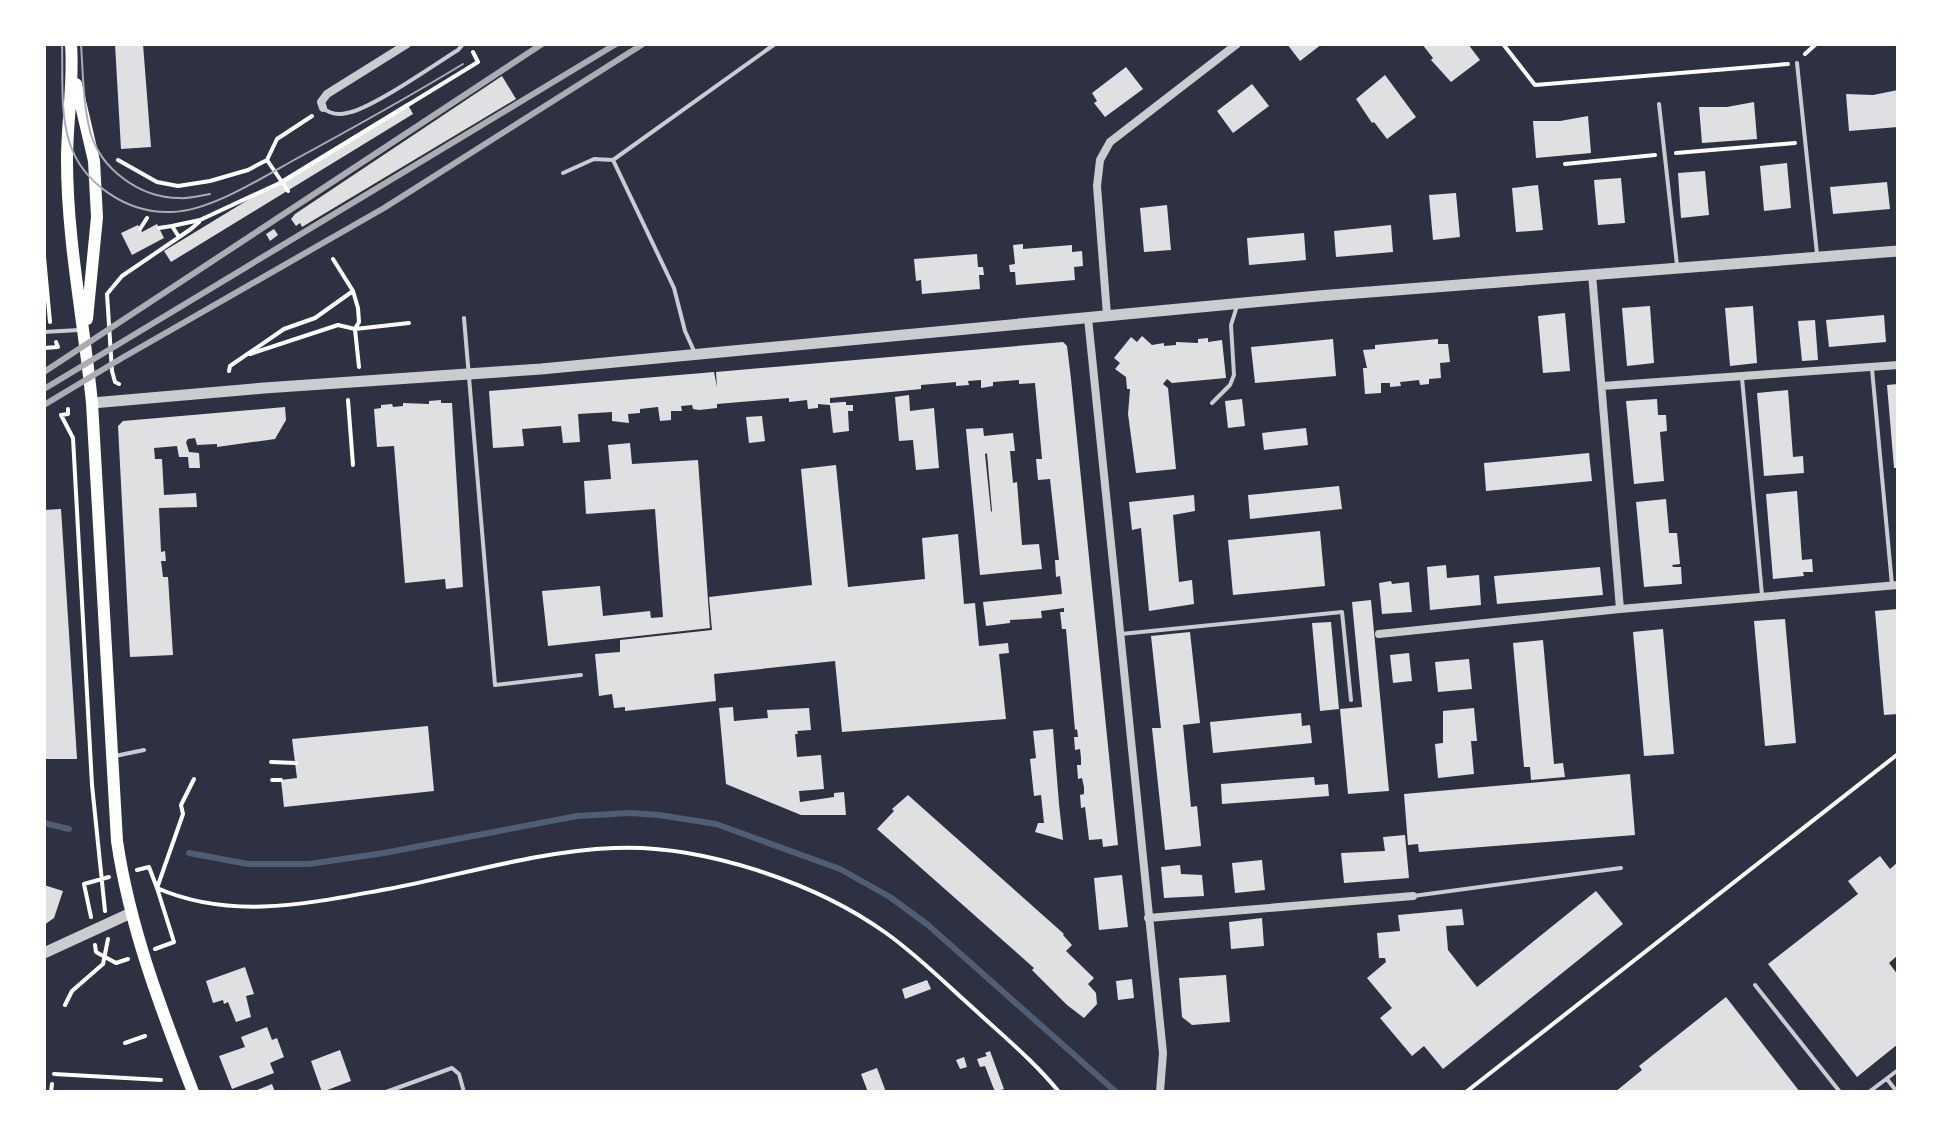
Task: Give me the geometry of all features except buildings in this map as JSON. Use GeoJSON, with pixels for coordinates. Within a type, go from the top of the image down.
{"type":"FeatureCollection","features":[{"type":"Feature","properties":{"kind":"main road"},"geometry":{"type":"LineString","coordinates":[[71,44],[73,69],[67,162],[79,302],[92,403],[117,841],[131,913],[162,1016],[193,1092]]}},
{"type":"Feature","properties":{"kind":"main road"},"geometry":{"type":"LineString","coordinates":[[73,69],[94,161],[97,232],[85,330]]}},
{"type":"Feature","properties":{"kind":"street"},"geometry":{"type":"LineString","coordinates":[[323,108],[323,99],[331,90],[407,44]]}},
{"type":"Feature","properties":{"kind":"street"},"geometry":{"type":"LineString","coordinates":[[1107,315],[1097,186],[1100,160],[1110,142],[1237,44]]}},
{"type":"Feature","properties":{"kind":"street"},"geometry":{"type":"LineString","coordinates":[[92,403],[469,374],[1592,274],[1898,251]]}},
{"type":"Feature","properties":{"kind":"street"},"geometry":{"type":"LineString","coordinates":[[1592,274],[1620,609]]}},
{"type":"Feature","properties":{"kind":"street"},"geometry":{"type":"LineString","coordinates":[[1088,318],[1163,1053],[1160,1092]]}},
{"type":"Feature","properties":{"kind":"street"},"geometry":{"type":"LineString","coordinates":[[1602,386],[1898,365]]}},
{"type":"Feature","properties":{"kind":"street"},"geometry":{"type":"LineString","coordinates":[[1379,634],[1895,585]]}},
{"type":"Feature","properties":{"kind":"street"},"geometry":{"type":"LineString","coordinates":[[1148,918],[1413,896]]}},
{"type":"Feature","properties":{"kind":"street"},"geometry":{"type":"LineString","coordinates":[[44,953],[131,913]]}},
{"type":"Feature","properties":{"kind":"lane"},"geometry":{"type":"LineString","coordinates":[[323,108],[339,114],[361,109],[463,44]]}},
{"type":"Feature","properties":{"kind":"lane"},"geometry":{"type":"LineString","coordinates":[[563,173],[594,159],[613,160],[775,44]]}},
{"type":"Feature","properties":{"kind":"lane"},"geometry":{"type":"LineString","coordinates":[[1797,63],[1817,257]]}},
{"type":"Feature","properties":{"kind":"lane"},"geometry":{"type":"LineString","coordinates":[[1659,104],[1677,267]]}},
{"type":"Feature","properties":{"kind":"lane"},"geometry":{"type":"LineString","coordinates":[[613,160],[674,288],[685,331],[695,354]]}},
{"type":"Feature","properties":{"kind":"lane"},"geometry":{"type":"LineString","coordinates":[[1212,403],[1230,385],[1234,375],[1231,325],[1238,304]]}},
{"type":"Feature","properties":{"kind":"lane"},"geometry":{"type":"LineString","coordinates":[[464,318],[495,685],[581,675]]}},
{"type":"Feature","properties":{"kind":"lane"},"geometry":{"type":"LineString","coordinates":[[44,332],[85,330]]}},
{"type":"Feature","properties":{"kind":"lane"},"geometry":{"type":"LineString","coordinates":[[1872,367],[1895,585]]}},
{"type":"Feature","properties":{"kind":"lane"},"geometry":{"type":"LineString","coordinates":[[1742,378],[1762,597]]}},
{"type":"Feature","properties":{"kind":"lane"},"geometry":{"type":"LineString","coordinates":[[1121,634],[1342,612],[1351,700]]}},
{"type":"Feature","properties":{"kind":"lane"},"geometry":{"type":"LineString","coordinates":[[112,757],[144,750]]}},
{"type":"Feature","properties":{"kind":"lane"},"geometry":{"type":"LineString","coordinates":[[1413,896],[1621,868]]}},
{"type":"Feature","properties":{"kind":"lane"},"geometry":{"type":"LineString","coordinates":[[1755,985],[1840,1092]]}},
{"type":"Feature","properties":{"kind":"lane"},"geometry":{"type":"LineString","coordinates":[[386,1092],[452,1068],[459,1074],[464,1092]]}},
{"type":"Feature","properties":{"kind":"lane"},"geometry":{"type":"LineString","coordinates":[[1869,1092],[1898,1070]]}},
{"type":"Feature","properties":{"kind":"lane"},"geometry":{"type":"LineString","coordinates":[[1887,1079],[1897,1092]]}},
{"type":"Feature","properties":{"kind":"path"},"geometry":{"type":"LineString","coordinates":[[159,228],[200,220],[282,182],[478,62],[471,44]]}},
{"type":"Feature","properties":{"kind":"path"},"geometry":{"type":"LineString","coordinates":[[1503,44],[1535,85],[1797,63]]}},
{"type":"Feature","properties":{"kind":"path"},"geometry":{"type":"LineString","coordinates":[[118,160],[157,182],[178,186],[210,181],[248,170],[267,160],[277,139],[323,108]]}},
{"type":"Feature","properties":{"kind":"path"},"geometry":{"type":"LineString","coordinates":[[1565,164],[1805,142]]}},
{"type":"Feature","properties":{"kind":"path"},"geometry":{"type":"LineString","coordinates":[[267,160],[288,191]]}},
{"type":"Feature","properties":{"kind":"path"},"geometry":{"type":"LineString","coordinates":[[140,229],[147,218]]}},
{"type":"Feature","properties":{"kind":"path"},"geometry":{"type":"LineString","coordinates":[[126,400],[126,386],[115,382],[112,371],[107,294],[122,276],[200,220]]}},
{"type":"Feature","properties":{"kind":"path"},"geometry":{"type":"LineString","coordinates":[[172,226],[179,237]]}},
{"type":"Feature","properties":{"kind":"path"},"geometry":{"type":"LineString","coordinates":[[44,257],[51,331],[58,347],[44,348]]}},
{"type":"Feature","properties":{"kind":"path"},"geometry":{"type":"LineString","coordinates":[[333,259],[353,291],[359,322],[355,329],[361,381]]}},
{"type":"Feature","properties":{"kind":"path"},"geometry":{"type":"LineString","coordinates":[[229,371],[230,366],[284,329],[315,318],[353,291]]}},
{"type":"Feature","properties":{"kind":"path"},"geometry":{"type":"LineString","coordinates":[[250,354],[338,325],[355,329],[409,323]]}},
{"type":"Feature","properties":{"kind":"path"},"geometry":{"type":"LineString","coordinates":[[348,400],[353,465]]}},
{"type":"Feature","properties":{"kind":"path"},"geometry":{"type":"LineString","coordinates":[[68,409],[68,414],[61,415],[73,438],[100,879]]}},
{"type":"Feature","properties":{"kind":"path"},"geometry":{"type":"LineString","coordinates":[[1466,1092],[1898,754]]}},
{"type":"Feature","properties":{"kind":"path"},"geometry":{"type":"LineString","coordinates":[[271,762],[296,763]]}},
{"type":"Feature","properties":{"kind":"path"},"geometry":{"type":"LineString","coordinates":[[157,888],[183,814],[181,805],[194,779]]}},
{"type":"Feature","properties":{"kind":"path"},"geometry":{"type":"LineString","coordinates":[[272,780],[281,780]]}},
{"type":"Feature","properties":{"kind":"path"},"geometry":{"type":"LineString","coordinates":[[149,867],[157,888],[202,904],[291,905],[596,850],[660,849],[706,856],[745,867],[824,898],[854,912],[886,933],[1004,1036],[1059,1092]]}},
{"type":"Feature","properties":{"kind":"path"},"geometry":{"type":"LineString","coordinates":[[65,1005],[72,991],[103,964],[104,957]]}},
{"type":"Feature","properties":{"kind":"path"},"geometry":{"type":"LineString","coordinates":[[125,1043],[145,1036]]}},
{"type":"Feature","properties":{"kind":"path"},"geometry":{"type":"LineString","coordinates":[[54,1074],[161,1080]]}},
{"type":"Feature","properties":{"kind":"path"},"geometry":{"type":"LineString","coordinates":[[51,1092],[52,1084]]}},
{"type":"Feature","properties":{"kind":"waterway"},"geometry":{"type":"LineString","coordinates":[[189,853],[248,864],[309,864],[577,816],[630,813],[716,824],[840,869],[890,897],[928,925],[1116,1092]]}},
{"type":"Feature","properties":{"kind":"waterway"},"geometry":{"type":"LineString","coordinates":[[44,823],[69,829]]}},
{"type":"Feature","properties":{"kind":"tram line"},"geometry":{"type":"LineString","coordinates":[[62,44],[64,118],[69,141],[84,171],[124,202],[139,208],[172,212],[202,206],[234,193],[463,64]]}},
{"type":"Feature","properties":{"kind":"tram line"},"geometry":{"type":"LineString","coordinates":[[81,44],[90,131],[95,145],[112,169],[136,187],[164,197],[187,198],[210,194]]}},
{"type":"Feature","properties":{"kind":"railway"},"geometry":{"type":"LineString","coordinates":[[44,372],[542,44]]}},
{"type":"Feature","properties":{"kind":"railway"},"geometry":{"type":"LineString","coordinates":[[44,389],[616,44]]}},
{"type":"Feature","properties":{"kind":"railway"},"geometry":{"type":"LineString","coordinates":[[44,405],[384,208],[643,44]]}}]}
